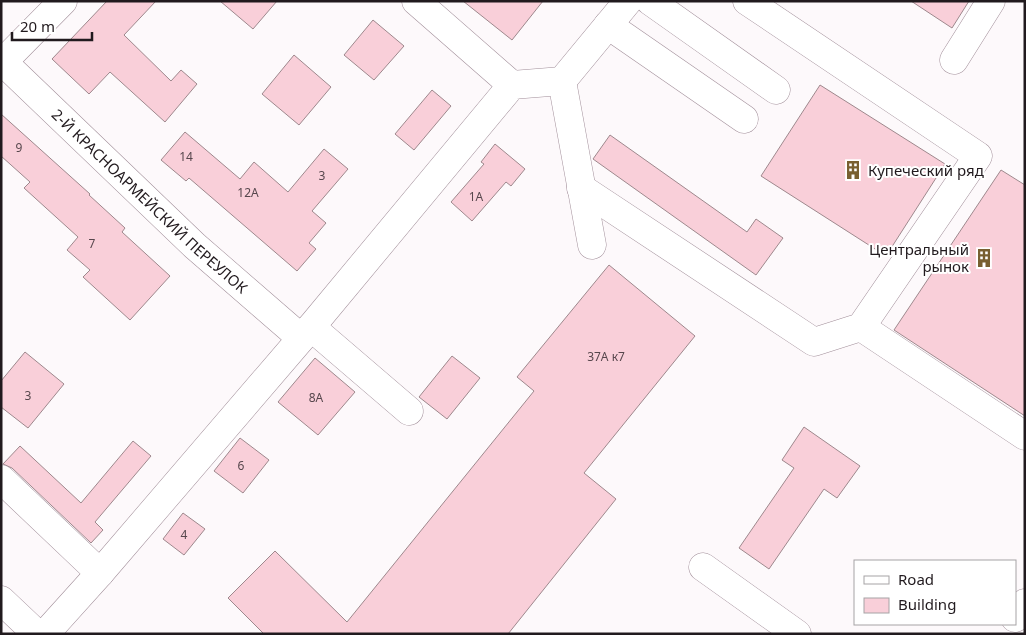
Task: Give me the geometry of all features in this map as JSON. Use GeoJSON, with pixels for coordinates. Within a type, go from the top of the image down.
{"type":"FeatureCollection","features":[{"type":"Feature","properties":{"kind":"street"},"geometry":{"type":"LineString","coordinates":[[2,61],[63,1]]}},
{"type":"Feature","properties":{"kind":"street"},"geometry":{"type":"LineString","coordinates":[[416,1],[512,85]]}},
{"type":"Feature","properties":{"kind":"street"},"geometry":{"type":"LineString","coordinates":[[45,634],[100,573],[306,332],[512,85],[562,81],[628,1]]}},
{"type":"Feature","properties":{"kind":"street"},"geometry":{"type":"LineString","coordinates":[[650,1],[776,90]]}},
{"type":"Feature","properties":{"kind":"street"},"geometry":{"type":"LineString","coordinates":[[581,188],[814,342],[861,327],[978,156],[747,1]]}},
{"type":"Feature","properties":{"kind":"street"},"geometry":{"type":"LineString","coordinates":[[954,60],[991,1]]}},
{"type":"Feature","properties":{"kind":"street"},"geometry":{"type":"LineString","coordinates":[[608,25],[744,119]]}},
{"type":"Feature","properties":{"kind":"street","name":"2-Й КРАСНОАРМЕЙСКИЙ ПЕРЕУЛОК"},"geometry":{"type":"LineString","coordinates":[[2,61],[195,246],[409,412]]}},
{"type":"Feature","properties":{"kind":"street"},"geometry":{"type":"LineString","coordinates":[[562,81],[592,245]]}},
{"type":"Feature","properties":{"kind":"street"},"geometry":{"type":"LineString","coordinates":[[861,327],[1025,436]]}},
{"type":"Feature","properties":{"kind":"street"},"geometry":{"type":"LineString","coordinates":[[1,480],[100,573]]}},
{"type":"Feature","properties":{"kind":"street"},"geometry":{"type":"LineString","coordinates":[[703,567],[797,634]]}},
{"type":"Feature","properties":{"kind":"street"},"geometry":{"type":"LineString","coordinates":[[1,600],[37,634]]}},
{"type":"Feature","properties":{"kind":"street"},"geometry":{"type":"LineString","coordinates":[[1016,616],[1025,603]]}},
{"type":"Feature","properties":{"kind":"building"},"geometry":{"type":"Polygon","coordinates":[[[107,1],[156,1],[124,35],[171,81],[181,70],[197,84],[165,122],[110,72],[89,94],[52,59],[107,1]]]}},
{"type":"Feature","properties":{"kind":"building"},"geometry":{"type":"Polygon","coordinates":[[[220,1],[277,1],[253,29],[220,1]]]}},
{"type":"Feature","properties":{"kind":"building"},"geometry":{"type":"Polygon","coordinates":[[[463,1],[543,1],[512,40],[463,1]]]}},
{"type":"Feature","properties":{"kind":"building"},"geometry":{"type":"Polygon","coordinates":[[[911,1],[969,1],[952,28],[911,1]]]}},
{"type":"Feature","properties":{"kind":"building"},"geometry":{"type":"Polygon","coordinates":[[[373,20],[404,46],[374,80],[344,55],[373,20]]]}},
{"type":"Feature","properties":{"kind":"building"},"geometry":{"type":"Polygon","coordinates":[[[294,55],[331,87],[299,125],[262,94],[294,55]]]}},
{"type":"Feature","properties":{"kind":"building","name":"Купеческий ряд"},"geometry":{"type":"Polygon","coordinates":[[[820,85],[945,164],[886,256],[761,176],[820,85]]]}},
{"type":"Feature","properties":{"kind":"building"},"geometry":{"type":"Polygon","coordinates":[[[432,90],[451,106],[414,150],[395,134],[432,90]]]}},
{"type":"Feature","properties":{"kind":"building"},"geometry":{"type":"Polygon","coordinates":[[[1,114],[90,194],[125,228],[122,232],[170,276],[130,320],[83,277],[90,270],[67,250],[78,237],[24,188],[30,182],[1,156],[1,114]]]}},
{"type":"Feature","properties":{"kind":"building"},"geometry":{"type":"Polygon","coordinates":[[[185,132],[240,179],[254,162],[288,192],[324,149],[348,169],[312,211],[326,223],[309,243],[316,249],[297,271],[189,178],[186,181],[161,160],[185,132]]]}},
{"type":"Feature","properties":{"kind":"building"},"geometry":{"type":"Polygon","coordinates":[[[610,135],[747,232],[756,219],[783,238],[756,275],[593,159],[610,135]]]}},
{"type":"Feature","properties":{"kind":"building"},"geometry":{"type":"Polygon","coordinates":[[[495,144],[525,169],[511,186],[506,182],[472,221],[451,202],[484,164],[481,162],[495,144]]]}},
{"type":"Feature","properties":{"kind":"building","name":"Центральный рынок"},"geometry":{"type":"Polygon","coordinates":[[[1001,170],[1025,185],[1025,416],[894,330],[1001,170]]]}},
{"type":"Feature","properties":{"kind":"building"},"geometry":{"type":"Polygon","coordinates":[[[609,265],[695,336],[584,473],[616,499],[508,634],[264,634],[228,598],[275,551],[347,622],[534,391],[517,377],[609,265]]]}},
{"type":"Feature","properties":{"kind":"building"},"geometry":{"type":"Polygon","coordinates":[[[25,352],[64,384],[28,428],[1,407],[1,381],[25,352]]]}},
{"type":"Feature","properties":{"kind":"building"},"geometry":{"type":"Polygon","coordinates":[[[452,356],[480,378],[447,419],[419,397],[452,356]]]}},
{"type":"Feature","properties":{"kind":"building"},"geometry":{"type":"Polygon","coordinates":[[[315,358],[355,392],[318,435],[278,402],[315,358]]]}},
{"type":"Feature","properties":{"kind":"building"},"geometry":{"type":"Polygon","coordinates":[[[804,427],[860,466],[837,498],[824,489],[769,569],[739,548],[794,468],[782,460],[804,427]]]}},
{"type":"Feature","properties":{"kind":"building"},"geometry":{"type":"Polygon","coordinates":[[[240,438],[269,460],[243,493],[214,471],[240,438]]]}},
{"type":"Feature","properties":{"kind":"building"},"geometry":{"type":"Polygon","coordinates":[[[133,441],[151,456],[95,522],[103,530],[91,543],[12,468],[3,464],[20,446],[81,503],[133,441]]]}},
{"type":"Feature","properties":{"kind":"building"},"geometry":{"type":"Polygon","coordinates":[[[183,513],[205,529],[184,555],[163,539],[183,513]]]}},
{"type":"Feature","properties":{"kind":"place","name":"Купеческий ряд"},"geometry":{"type":"Point","coordinates":[853,170]}},
{"type":"Feature","properties":{"kind":"place","name":"Центральный рынок"},"geometry":{"type":"Point","coordinates":[984,258]}}]}
